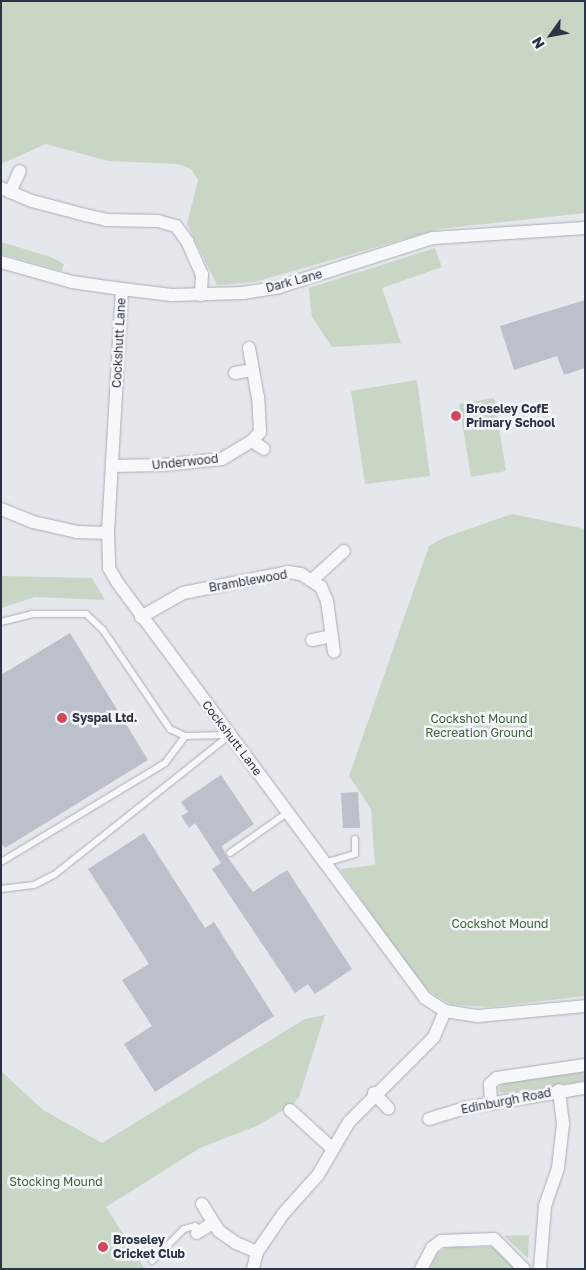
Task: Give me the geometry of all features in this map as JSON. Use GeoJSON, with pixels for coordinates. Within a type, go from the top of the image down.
{"type":"FeatureCollection","features":[{"type":"Feature","properties":{"kind":"street"},"geometry":{"type":"LineString","coordinates":[[20,171],[6,190],[32,201],[106,220],[158,221],[176,226],[187,241],[202,274],[201,295]]}},
{"type":"Feature","properties":{"kind":"street","name":"Dark Lane"},"geometry":{"type":"LineString","coordinates":[[1,262],[72,282],[122,289],[201,295],[243,293],[279,287],[433,238],[585,228]]}},
{"type":"Feature","properties":{"kind":"street","name":"Cockshutt Lane"},"geometry":{"type":"LineString","coordinates":[[122,289],[108,534],[109,568],[141,617],[405,974],[425,998],[445,1011],[459,1015],[492,1016],[585,1006]]}},
{"type":"Feature","properties":{"kind":"street"},"geometry":{"type":"LineString","coordinates":[[249,348],[258,398],[260,432],[252,441],[264,449]]}},
{"type":"Feature","properties":{"kind":"street"},"geometry":{"type":"LineString","coordinates":[[235,373],[252,370]]}},
{"type":"Feature","properties":{"kind":"street","name":"Underwood"},"geometry":{"type":"LineString","coordinates":[[112,466],[163,465],[222,458],[252,441]]}},
{"type":"Feature","properties":{"kind":"street"},"geometry":{"type":"LineString","coordinates":[[1,509],[33,522],[77,532],[108,534]]}},
{"type":"Feature","properties":{"kind":"street"},"geometry":{"type":"LineString","coordinates":[[334,652],[327,601],[321,587],[312,580],[344,551]]}},
{"type":"Feature","properties":{"kind":"street","name":"Bramblewood"},"geometry":{"type":"LineString","coordinates":[[141,617],[182,593],[288,572],[312,580]]}},
{"type":"Feature","properties":{"kind":"street"},"geometry":{"type":"LineString","coordinates":[[312,640],[332,636]]}},
{"type":"Feature","properties":{"kind":"street"},"geometry":{"type":"LineString","coordinates":[[253,1269],[257,1252],[283,1214],[318,1175],[349,1122],[374,1093],[434,1037],[445,1011]]}},
{"type":"Feature","properties":{"kind":"street"},"geometry":{"type":"LineString","coordinates":[[491,1103],[490,1084],[497,1078],[585,1065]]}},
{"type":"Feature","properties":{"kind":"street","name":"Edinburgh Road"},"geometry":{"type":"LineString","coordinates":[[429,1119],[491,1103],[559,1090],[585,1088]]}},
{"type":"Feature","properties":{"kind":"street"},"geometry":{"type":"LineString","coordinates":[[540,1269],[545,1206],[558,1168],[563,1124],[559,1090]]}},
{"type":"Feature","properties":{"kind":"street"},"geometry":{"type":"LineString","coordinates":[[374,1093],[388,1108]]}},
{"type":"Feature","properties":{"kind":"street"},"geometry":{"type":"LineString","coordinates":[[290,1110],[333,1149]]}},
{"type":"Feature","properties":{"kind":"street"},"geometry":{"type":"LineString","coordinates":[[202,1204],[214,1223],[231,1240],[257,1252]]}},
{"type":"Feature","properties":{"kind":"street"},"geometry":{"type":"LineString","coordinates":[[199,1231],[214,1223]]}},
{"type":"Feature","properties":{"kind":"street"},"geometry":{"type":"LineString","coordinates":[[421,1269],[432,1248],[441,1241],[494,1239],[524,1269]]}},
{"type":"Feature","properties":{"kind":"lane"},"geometry":{"type":"LineString","coordinates":[[1,622],[32,614],[86,614],[103,630],[170,728],[185,736],[230,735]]}},
{"type":"Feature","properties":{"kind":"lane"},"geometry":{"type":"LineString","coordinates":[[1,889],[34,885],[54,876],[230,735]]}},
{"type":"Feature","properties":{"kind":"lane"},"geometry":{"type":"LineString","coordinates":[[1,862],[164,763],[185,736]]}},
{"type":"Feature","properties":{"kind":"lane"},"geometry":{"type":"LineString","coordinates":[[230,854],[287,812]]}},
{"type":"Feature","properties":{"kind":"lane"},"geometry":{"type":"LineString","coordinates":[[324,863],[355,854],[355,839]]}},
{"type":"Feature","properties":{"kind":"lane"},"geometry":{"type":"LineString","coordinates":[[152,1261],[184,1229],[195,1226],[199,1231]]}},
{"type":"Feature","properties":{"kind":"green space"},"geometry":{"type":"Polygon","coordinates":[[[1,1],[585,1],[585,213],[439,229],[255,282],[217,285],[187,224],[198,180],[191,169],[177,164],[108,161],[46,144],[1,164],[1,1]]]}},
{"type":"Feature","properties":{"kind":"green space"},"geometry":{"type":"Polygon","coordinates":[[[1,242],[51,257],[64,264],[62,271],[1,254],[1,242]]]}},
{"type":"Feature","properties":{"kind":"green space"},"geometry":{"type":"Polygon","coordinates":[[[435,248],[442,267],[382,288],[401,343],[332,347],[312,317],[309,288],[435,248]]]}},
{"type":"Feature","properties":{"kind":"green space"},"geometry":{"type":"Polygon","coordinates":[[[417,380],[430,476],[365,484],[351,391],[417,380]]]}},
{"type":"Feature","properties":{"kind":"green space"},"geometry":{"type":"Polygon","coordinates":[[[494,398],[506,471],[471,477],[459,404],[494,398]]]}},
{"type":"Feature","properties":{"kind":"green space","name":"Cockshot Mound Recreation Ground"},"geometry":{"type":"Polygon","coordinates":[[[512,514],[585,529],[585,996],[490,1007],[452,1005],[421,987],[340,869],[375,865],[371,809],[349,776],[429,546],[443,538],[512,514]]]}},
{"type":"Feature","properties":{"kind":"green space"},"geometry":{"type":"Polygon","coordinates":[[[1,576],[92,578],[105,600],[35,597],[1,608],[1,576]]]}},
{"type":"Feature","properties":{"kind":"green space","name":"Stocking Mound"},"geometry":{"type":"Polygon","coordinates":[[[325,1015],[299,1097],[293,1104],[259,1125],[200,1148],[106,1207],[145,1269],[1,1269],[1,1071],[43,1110],[102,1143],[305,1019],[325,1015]]]}},
{"type":"Feature","properties":{"kind":"green space"},"geometry":{"type":"Polygon","coordinates":[[[585,1070],[585,1081],[504,1093],[498,1091],[501,1084],[585,1070]]]}},
{"type":"Feature","properties":{"kind":"green space"},"geometry":{"type":"Polygon","coordinates":[[[529,1235],[528,1258],[504,1236],[529,1235]]]}},
{"type":"Feature","properties":{"kind":"green space"},"geometry":{"type":"Polygon","coordinates":[[[447,1247],[493,1247],[517,1269],[429,1269],[437,1254],[447,1247]]]}},
{"type":"Feature","properties":{"kind":"building"},"geometry":{"type":"Polygon","coordinates":[[[585,300],[585,368],[564,375],[557,356],[514,370],[500,326],[585,300]]]}},
{"type":"Feature","properties":{"kind":"building","name":"Syspal Ltd."},"geometry":{"type":"Polygon","coordinates":[[[70,633],[148,760],[5,848],[1,843],[1,675],[70,633]]]}},
{"type":"Feature","properties":{"kind":"building"},"geometry":{"type":"Polygon","coordinates":[[[221,775],[254,824],[222,846],[226,855],[253,892],[287,870],[352,969],[315,994],[308,984],[295,993],[212,869],[221,863],[195,823],[189,828],[181,816],[188,812],[181,802],[221,775]]]}},
{"type":"Feature","properties":{"kind":"building"},"geometry":{"type":"Polygon","coordinates":[[[358,792],[360,828],[343,828],[341,793],[358,792]]]}},
{"type":"Feature","properties":{"kind":"building"},"geometry":{"type":"Polygon","coordinates":[[[144,833],[205,928],[214,922],[274,1016],[155,1092],[124,1044],[152,1026],[122,980],[149,964],[88,869],[144,833]]]}},
{"type":"Feature","properties":{"kind":"place","name":"Broseley CofE Primary School"},"geometry":{"type":"Point","coordinates":[456,416]}},
{"type":"Feature","properties":{"kind":"place","name":"Syspal Ltd."},"geometry":{"type":"Point","coordinates":[62,718]}},
{"type":"Feature","properties":{"kind":"place","name":"Broseley Cricket Club"},"geometry":{"type":"Point","coordinates":[103,1247]}},
{"type":"Feature","properties":{"kind":"park label","name":"Cockshot Mound"},"geometry":{"type":"Point","coordinates":[500,924]}}]}
